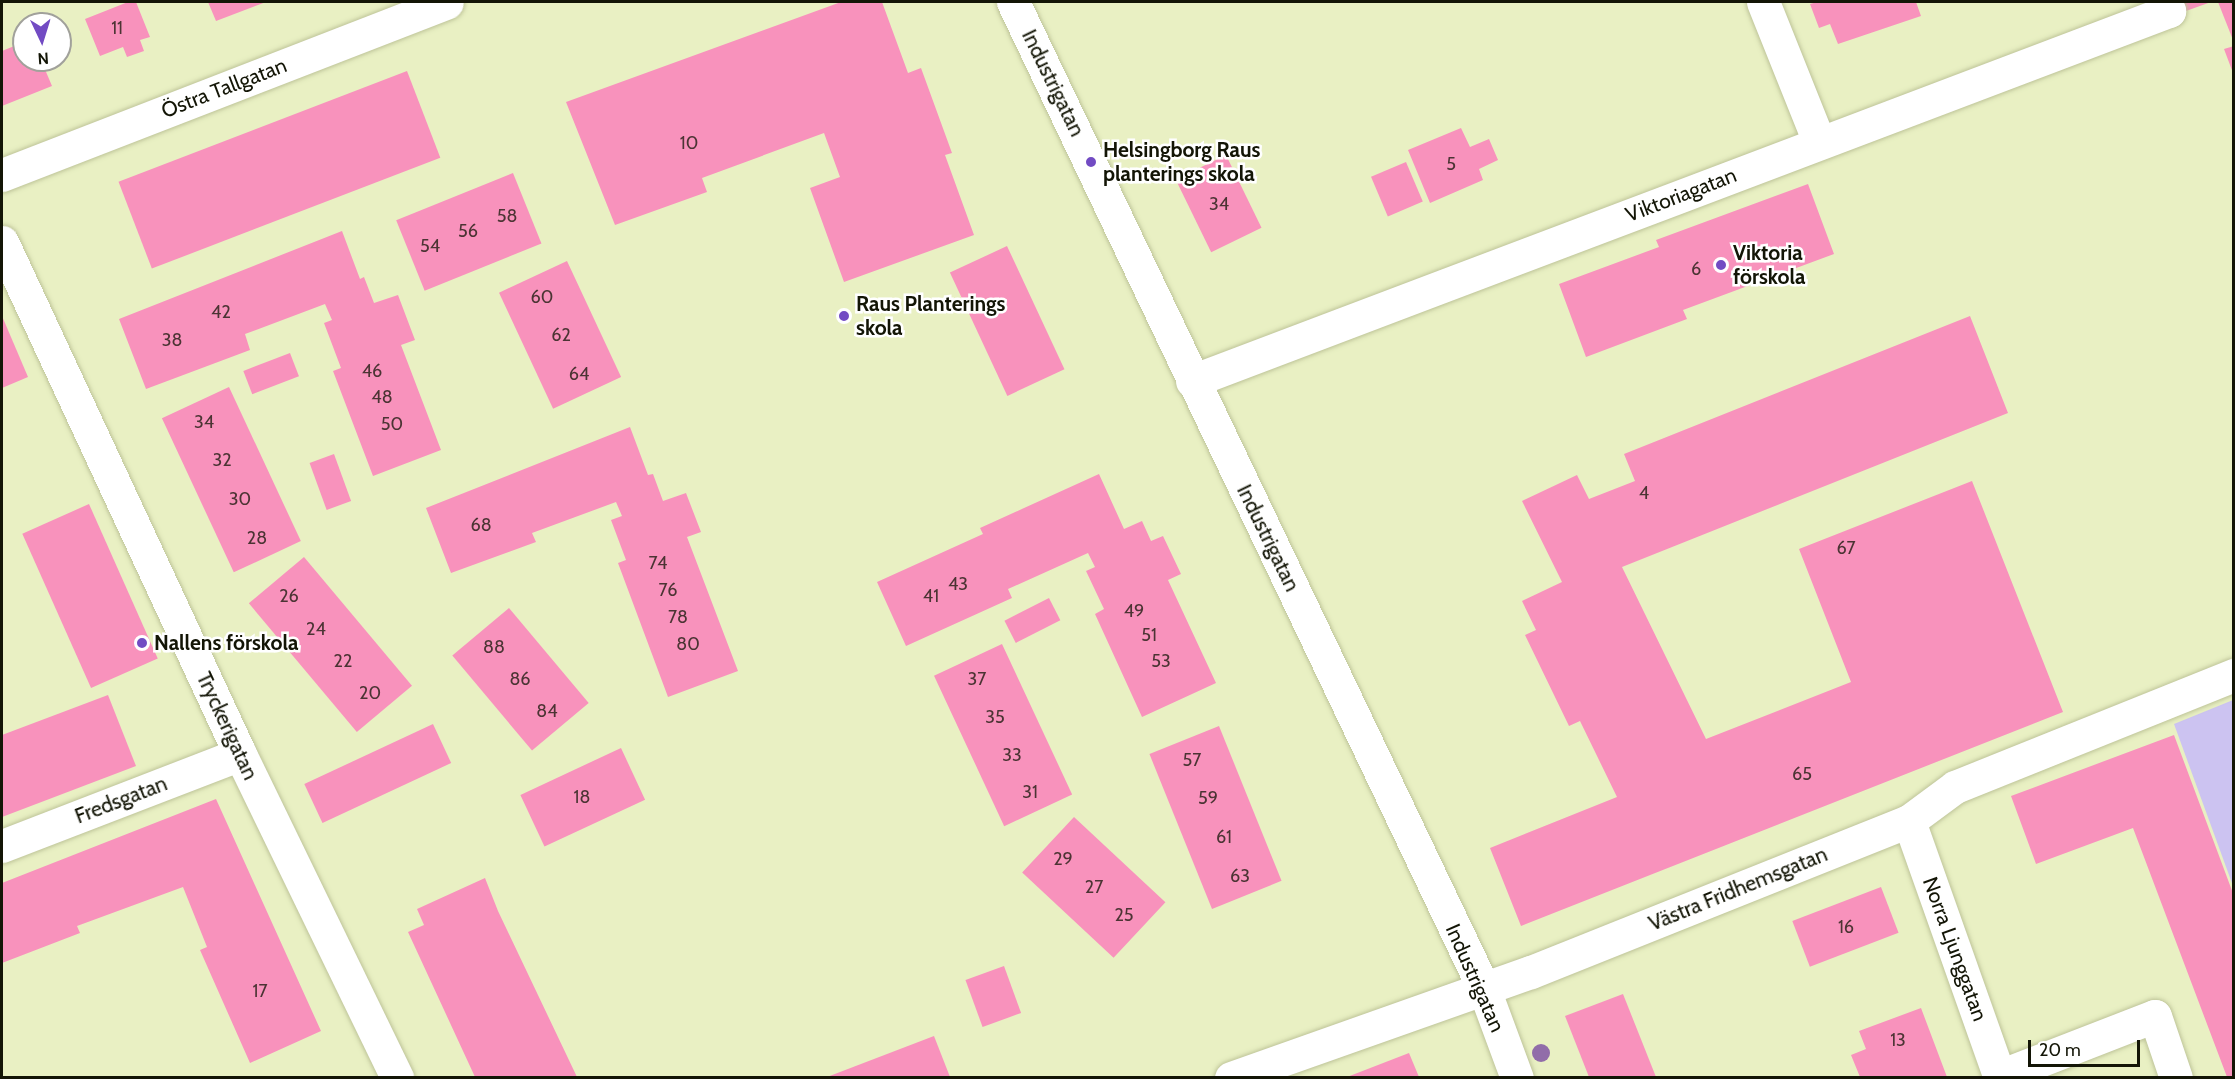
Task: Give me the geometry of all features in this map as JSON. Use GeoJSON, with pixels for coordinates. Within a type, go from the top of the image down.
{"type":"FeatureCollection","features":[{"type":"Feature","properties":{"kind":"street","name":"Östra Tallgatan"},"geometry":{"type":"LineString","coordinates":[[2,175],[447,2]]}},
{"type":"Feature","properties":{"kind":"street","name":"Industrigatan"},"geometry":{"type":"LineString","coordinates":[[1013,2],[1484,989],[1516,1077]]}},
{"type":"Feature","properties":{"kind":"street"},"geometry":{"type":"LineString","coordinates":[[1763,2],[1819,142]]}},
{"type":"Feature","properties":{"kind":"street","name":"Viktoriagatan"},"geometry":{"type":"LineString","coordinates":[[1192,381],[2168,6]]}},
{"type":"Feature","properties":{"kind":"street","name":"Tryckerigatan"},"geometry":{"type":"LineString","coordinates":[[2,242],[240,754],[397,1077]]}},
{"type":"Feature","properties":{"kind":"street","name":"Västra Fridhemsgatan"},"geometry":{"type":"LineString","coordinates":[[1231,1077],[1484,989],[1909,821],[1955,787],[2234,675]]}},
{"type":"Feature","properties":{"kind":"street","name":"Fredsgatan"},"geometry":{"type":"LineString","coordinates":[[2,846],[240,754]]}},
{"type":"Feature","properties":{"kind":"street","name":"Norra Ljunggatan"},"geometry":{"type":"LineString","coordinates":[[1909,821],[2000,1077]]}},
{"type":"Feature","properties":{"kind":"street"},"geometry":{"type":"LineString","coordinates":[[2000,1077],[2155,1016],[2176,1077]]}},
{"type":"Feature","properties":{"kind":"shaded area"},"geometry":{"type":"Polygon","coordinates":[[[2233,700],[2233,886],[2174,724],[2233,700]]]}},
{"type":"Feature","properties":{"kind":"building"},"geometry":{"type":"Polygon","coordinates":[[[128,2],[136,2],[150,37],[140,40],[144,51],[127,57],[123,47],[100,56],[85,19],[128,2]]]}},
{"type":"Feature","properties":{"kind":"building"},"geometry":{"type":"Polygon","coordinates":[[[208,2],[266,2],[216,21],[208,2]]]}},
{"type":"Feature","properties":{"kind":"building"},"geometry":{"type":"Polygon","coordinates":[[[841,2],[882,2],[908,73],[921,68],[952,153],[945,155],[974,235],[844,282],[810,188],[840,177],[824,133],[702,178],[707,192],[615,225],[566,102],[841,2]]]}},
{"type":"Feature","properties":{"kind":"building"},"geometry":{"type":"Polygon","coordinates":[[[1817,2],[1916,2],[1921,16],[1838,44],[1830,24],[1819,28],[1810,4],[1817,2]]]}},
{"type":"Feature","properties":{"kind":"building"},"geometry":{"type":"Polygon","coordinates":[[[2182,2],[2211,2],[2186,11],[2182,2]]]}},
{"type":"Feature","properties":{"kind":"building"},"geometry":{"type":"Polygon","coordinates":[[[2218,2],[2234,2],[2234,40],[2233,40],[2218,2]]]}},
{"type":"Feature","properties":{"kind":"building"},"geometry":{"type":"Polygon","coordinates":[[[2234,46],[2234,73],[2233,73],[2224,49],[2234,46]]]}},
{"type":"Feature","properties":{"kind":"building"},"geometry":{"type":"Polygon","coordinates":[[[12,47],[12,72],[46,72],[52,86],[2,106],[2,51],[12,47]]]}},
{"type":"Feature","properties":{"kind":"building"},"geometry":{"type":"Polygon","coordinates":[[[407,71],[440,158],[152,269],[119,182],[407,71]]]}},
{"type":"Feature","properties":{"kind":"building"},"geometry":{"type":"Polygon","coordinates":[[[1461,128],[1470,147],[1489,139],[1498,160],[1479,169],[1483,180],[1430,203],[1408,150],[1461,128]]]}},
{"type":"Feature","properties":{"kind":"building"},"geometry":{"type":"Polygon","coordinates":[[[1226,155],[1262,228],[1211,252],[1176,180],[1226,155]]]}},
{"type":"Feature","properties":{"kind":"building"},"geometry":{"type":"Polygon","coordinates":[[[1406,162],[1423,202],[1388,216],[1371,177],[1406,162]]]}},
{"type":"Feature","properties":{"kind":"building"},"geometry":{"type":"Polygon","coordinates":[[[513,173],[541,243],[425,291],[396,220],[513,173]]]}},
{"type":"Feature","properties":{"kind":"building"},"geometry":{"type":"Polygon","coordinates":[[[1808,184],[1834,254],[1683,310],[1687,319],[1586,357],[1559,284],[1659,247],[1656,240],[1808,184]]]}},
{"type":"Feature","properties":{"kind":"building"},"geometry":{"type":"Polygon","coordinates":[[[342,231],[360,279],[364,277],[374,303],[398,295],[415,340],[401,345],[441,450],[373,476],[333,371],[341,368],[324,323],[332,320],[325,304],[245,334],[250,350],[146,389],[119,319],[342,231]]]}},
{"type":"Feature","properties":{"kind":"building"},"geometry":{"type":"Polygon","coordinates":[[[1007,246],[1064,369],[1007,396],[950,273],[1007,246]]]}},
{"type":"Feature","properties":{"kind":"building"},"geometry":{"type":"Polygon","coordinates":[[[567,261],[621,377],[553,409],[499,293],[567,261]]]}},
{"type":"Feature","properties":{"kind":"building"},"geometry":{"type":"Polygon","coordinates":[[[2,316],[28,377],[2,388],[2,316]]]}},
{"type":"Feature","properties":{"kind":"building"},"geometry":{"type":"Polygon","coordinates":[[[1970,316],[2008,413],[1622,567],[1706,739],[1851,682],[1799,549],[1972,481],[2063,712],[1521,926],[1490,848],[1617,797],[1580,721],[1569,726],[1525,635],[1536,630],[1522,601],[1562,582],[1522,501],[1577,475],[1589,499],[1635,481],[1624,454],[1970,316]]]}},
{"type":"Feature","properties":{"kind":"building"},"geometry":{"type":"Polygon","coordinates":[[[290,353],[299,376],[252,394],[243,371],[290,353]]]}},
{"type":"Feature","properties":{"kind":"building"},"geometry":{"type":"Polygon","coordinates":[[[229,387],[301,541],[234,572],[162,418],[229,387]]]}},
{"type":"Feature","properties":{"kind":"building"},"geometry":{"type":"Polygon","coordinates":[[[630,427],[648,475],[653,474],[663,501],[686,493],[701,532],[687,537],[738,671],[668,697],[618,563],[626,560],[611,520],[622,516],[616,502],[532,533],[536,542],[451,573],[426,508],[630,427]]]}},
{"type":"Feature","properties":{"kind":"building"},"geometry":{"type":"Polygon","coordinates":[[[334,454],[351,501],[327,510],[310,463],[334,454]]]}},
{"type":"Feature","properties":{"kind":"building"},"geometry":{"type":"Polygon","coordinates":[[[1099,474],[1124,529],[1142,521],[1151,541],[1163,536],[1181,574],[1168,580],[1216,683],[1142,717],[1095,614],[1104,609],[1086,571],[1095,567],[1088,553],[1008,589],[1012,598],[906,646],[877,582],[983,534],[980,528],[1099,474]]]}},
{"type":"Feature","properties":{"kind":"building"},"geometry":{"type":"Polygon","coordinates":[[[89,504],[158,658],[91,688],[22,534],[89,504]]]}},
{"type":"Feature","properties":{"kind":"building"},"geometry":{"type":"Polygon","coordinates":[[[304,557],[412,686],[357,732],[249,603],[304,557]]]}},
{"type":"Feature","properties":{"kind":"building"},"geometry":{"type":"Polygon","coordinates":[[[1049,598],[1060,620],[1016,643],[1004,621],[1049,598]]]}},
{"type":"Feature","properties":{"kind":"building"},"geometry":{"type":"Polygon","coordinates":[[[509,608],[589,703],[532,751],[452,656],[509,608]]]}},
{"type":"Feature","properties":{"kind":"building"},"geometry":{"type":"Polygon","coordinates":[[[1002,644],[1072,794],[1004,826],[934,676],[1002,644]]]}},
{"type":"Feature","properties":{"kind":"building"},"geometry":{"type":"Polygon","coordinates":[[[108,695],[136,766],[2,817],[2,735],[108,695]]]}},
{"type":"Feature","properties":{"kind":"building"},"geometry":{"type":"Polygon","coordinates":[[[433,724],[451,763],[322,823],[304,784],[433,724]]]}},
{"type":"Feature","properties":{"kind":"building"},"geometry":{"type":"Polygon","coordinates":[[[1219,726],[1282,881],[1212,909],[1149,754],[1219,726]]]}},
{"type":"Feature","properties":{"kind":"building"},"geometry":{"type":"Polygon","coordinates":[[[2174,735],[2234,896],[2234,1077],[2227,1077],[2133,828],[2036,864],[2011,796],[2174,735]]]}},
{"type":"Feature","properties":{"kind":"building"},"geometry":{"type":"Polygon","coordinates":[[[621,748],[645,800],[544,847],[520,795],[621,748]]]}},
{"type":"Feature","properties":{"kind":"building"},"geometry":{"type":"Polygon","coordinates":[[[216,799],[321,1031],[250,1063],[200,950],[207,947],[183,887],[77,926],[80,933],[2,963],[2,883],[216,799]]]}},
{"type":"Feature","properties":{"kind":"building"},"geometry":{"type":"Polygon","coordinates":[[[1074,817],[1165,902],[1114,958],[1022,873],[1074,817]]]}},
{"type":"Feature","properties":{"kind":"building"},"geometry":{"type":"Polygon","coordinates":[[[485,878],[498,911],[577,1077],[475,1077],[408,932],[424,925],[417,909],[485,878]]]}},
{"type":"Feature","properties":{"kind":"building"},"geometry":{"type":"Polygon","coordinates":[[[1881,887],[1899,933],[1810,967],[1792,921],[1881,887]]]}},
{"type":"Feature","properties":{"kind":"building"},"geometry":{"type":"Polygon","coordinates":[[[1004,966],[1021,1013],[983,1027],[965,980],[1004,966]]]}},
{"type":"Feature","properties":{"kind":"building"},"geometry":{"type":"Polygon","coordinates":[[[1623,994],[1656,1077],[1589,1077],[1565,1016],[1623,994]]]}},
{"type":"Feature","properties":{"kind":"building"},"geometry":{"type":"Polygon","coordinates":[[[1921,1008],[1947,1077],[1860,1077],[1851,1055],[1866,1049],[1859,1031],[1921,1008]]]}},
{"type":"Feature","properties":{"kind":"building"},"geometry":{"type":"Polygon","coordinates":[[[934,1036],[950,1077],[827,1077],[934,1036]]]}},
{"type":"Feature","properties":{"kind":"building"},"geometry":{"type":"Polygon","coordinates":[[[1409,1053],[1419,1077],[1347,1077],[1409,1053]]]}},
{"type":"Feature","properties":{"kind":"place","name":"Helsingborg Raus planterings skola"},"geometry":{"type":"Point","coordinates":[1091,162]}},
{"type":"Feature","properties":{"kind":"place","name":"Viktoria förskola"},"geometry":{"type":"Point","coordinates":[1721,265]}},
{"type":"Feature","properties":{"kind":"place","name":"Raus Planterings skola"},"geometry":{"type":"Point","coordinates":[844,316]}},
{"type":"Feature","properties":{"kind":"place","name":"Nallens förskola"},"geometry":{"type":"Point","coordinates":[142,643]}}]}
